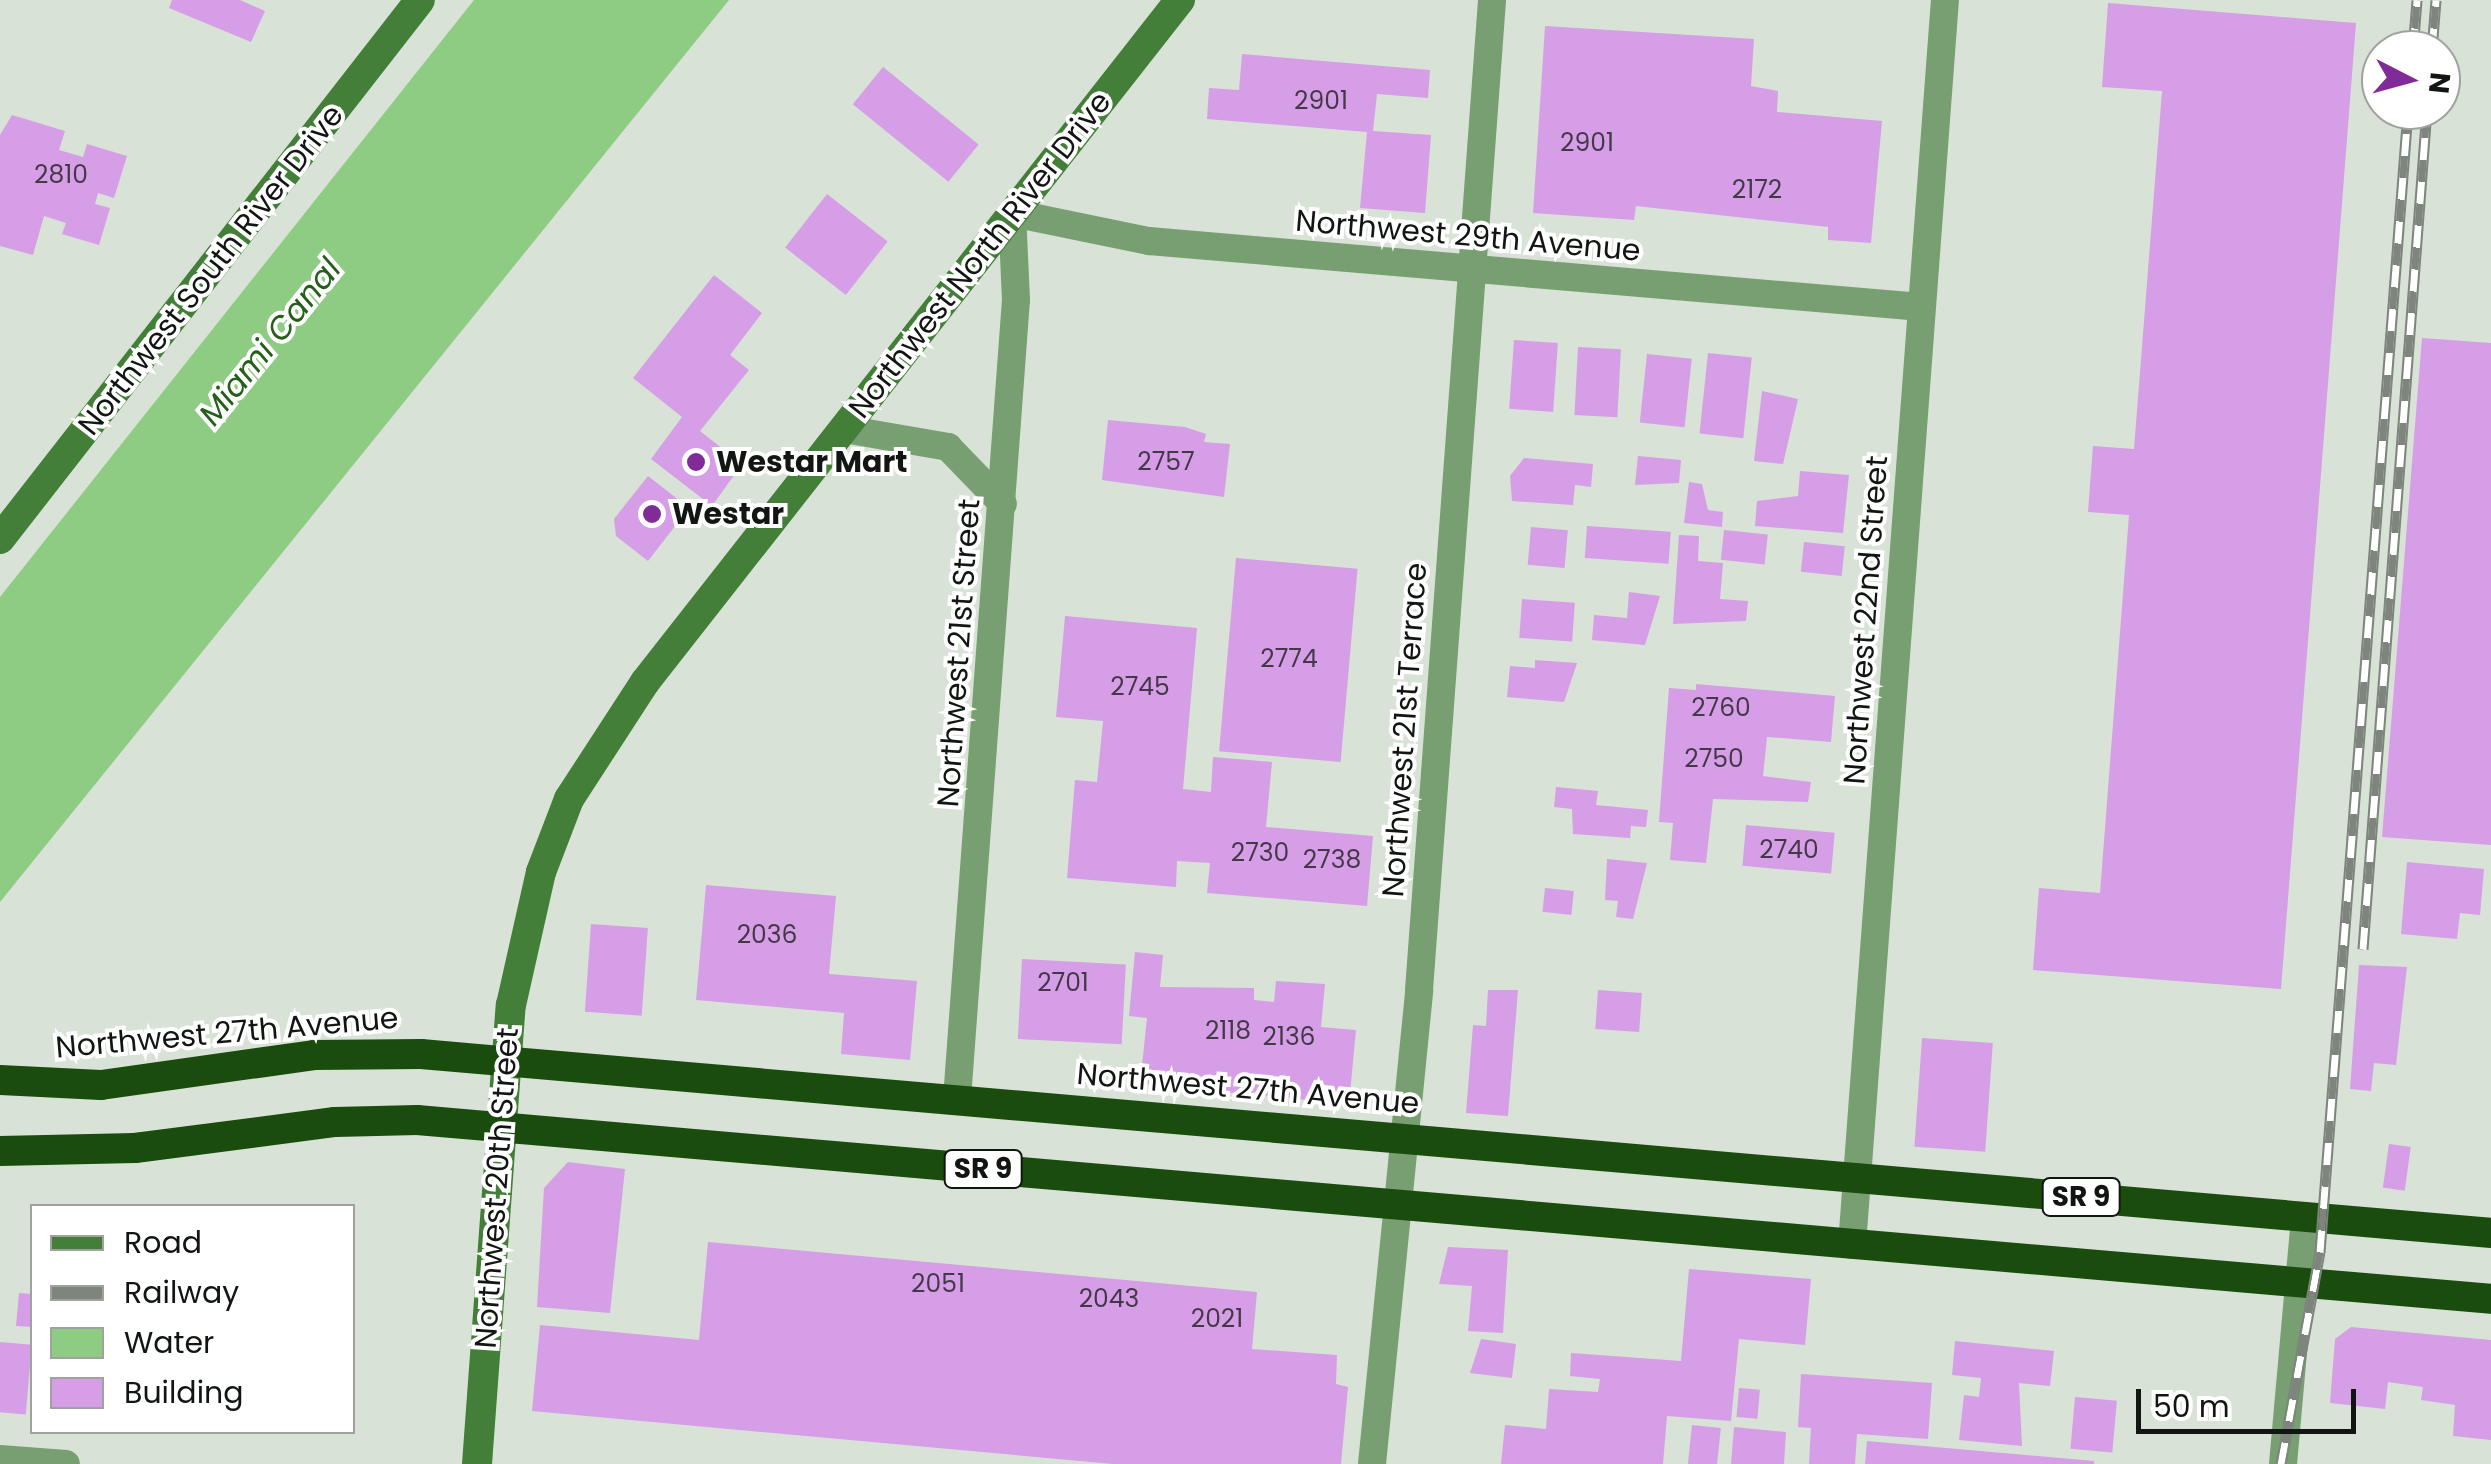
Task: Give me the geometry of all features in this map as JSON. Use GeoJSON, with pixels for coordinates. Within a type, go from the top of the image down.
{"type":"FeatureCollection","features":[{"type":"Feature","properties":{"kind":"highway","name":"Northwest 27th Avenue"},"geometry":{"type":"LineString","coordinates":[[0,1080],[101,1084],[352,1053],[506,1060],[2491,1234]]}},
{"type":"Feature","properties":{"kind":"highway","name":"SR 9"},"geometry":{"type":"LineString","coordinates":[[0,1152],[135,1148],[365,1120],[501,1127],[2491,1299]]}},
{"type":"Feature","properties":{"kind":"main road","name":"Northwest South River Drive"},"geometry":{"type":"LineString","coordinates":[[0,539],[420,0]]}},
{"type":"Feature","properties":{"kind":"main road","name":"Northwest North River Drive"},"geometry":{"type":"LineString","coordinates":[[530,913],[588,762],[1180,0]]}},
{"type":"Feature","properties":{"kind":"main road","name":"Northwest 20th Street"},"geometry":{"type":"LineString","coordinates":[[477,1464],[506,1060],[530,913]]}},
{"type":"Feature","properties":{"kind":"street","name":"Northwest 21st Terrace"},"geometry":{"type":"LineString","coordinates":[[1372,1464],[1393,1204],[1404,1138],[1492,0]]}},
{"type":"Feature","properties":{"kind":"street","name":"Northwest 22nd Street"},"geometry":{"type":"LineString","coordinates":[[1852,1245],[1945,0]]}},
{"type":"Feature","properties":{"kind":"street","name":"Northwest 29th Avenue"},"geometry":{"type":"LineString","coordinates":[[1012,213],[1149,240],[1921,307]]}},
{"type":"Feature","properties":{"kind":"street","name":"Northwest 21st Street"},"geometry":{"type":"LineString","coordinates":[[957,1098],[1016,300],[1012,213]]}},
{"type":"Feature","properties":{"kind":"street"},"geometry":{"type":"LineString","coordinates":[[844,430],[948,446],[1003,504]]}},
{"type":"Feature","properties":{"kind":"street"},"geometry":{"type":"LineString","coordinates":[[2283,1464],[2305,1218]]}},
{"type":"Feature","properties":{"kind":"street"},"geometry":{"type":"LineString","coordinates":[[0,1458],[66,1464]]}},
{"type":"Feature","properties":{"kind":"water","name":"Miami Canal"},"geometry":{"type":"Polygon","coordinates":[[[474,0],[729,0],[0,902],[0,597],[474,0]]]}},
{"type":"Feature","properties":{"kind":"building"},"geometry":{"type":"Polygon","coordinates":[[[172,0],[240,0],[265,11],[251,42],[169,8],[172,0]]]}},
{"type":"Feature","properties":{"kind":"building"},"geometry":{"type":"Polygon","coordinates":[[[2108,3],[2356,23],[2281,989],[2033,970],[2039,888],[2100,893],[2129,515],[2088,512],[2093,446],[2134,449],[2162,91],[2102,87],[2108,3]]]}},
{"type":"Feature","properties":{"kind":"building"},"geometry":{"type":"Polygon","coordinates":[[[1545,26],[1754,39],[1751,86],[1778,91],[1777,112],[1882,121],[1871,243],[1828,240],[1828,227],[1636,206],[1634,220],[1533,213],[1545,26]]]}},
{"type":"Feature","properties":{"kind":"building"},"geometry":{"type":"Polygon","coordinates":[[[1242,54],[1430,70],[1428,98],[1377,94],[1373,131],[1431,135],[1425,213],[1360,208],[1367,132],[1207,119],[1209,88],[1239,90],[1242,54]]]}},
{"type":"Feature","properties":{"kind":"building"},"geometry":{"type":"Polygon","coordinates":[[[883,67],[979,144],[948,182],[853,104],[883,67]]]}},
{"type":"Feature","properties":{"kind":"building"},"geometry":{"type":"Polygon","coordinates":[[[12,115],[65,131],[59,150],[83,157],[87,144],[127,156],[114,198],[98,193],[95,204],[110,208],[99,245],[62,234],[66,223],[44,216],[33,255],[0,246],[0,135],[12,115]]]}},
{"type":"Feature","properties":{"kind":"building"},"geometry":{"type":"Polygon","coordinates":[[[827,194],[888,241],[846,295],[785,248],[827,194]]]}},
{"type":"Feature","properties":{"kind":"building"},"geometry":{"type":"Polygon","coordinates":[[[714,275],[762,313],[730,355],[749,370],[700,431],[742,464],[712,506],[651,459],[682,417],[633,378],[714,275]]]}},
{"type":"Feature","properties":{"kind":"building"},"geometry":{"type":"Polygon","coordinates":[[[2422,338],[2491,343],[2491,845],[2382,837],[2422,338]]]}},
{"type":"Feature","properties":{"kind":"building"},"geometry":{"type":"Polygon","coordinates":[[[1514,340],[1558,343],[1553,412],[1509,409],[1514,340]]]}},
{"type":"Feature","properties":{"kind":"building"},"geometry":{"type":"Polygon","coordinates":[[[1578,347],[1621,349],[1617,417],[1574,415],[1578,347]]]}},
{"type":"Feature","properties":{"kind":"building"},"geometry":{"type":"Polygon","coordinates":[[[1708,353],[1752,358],[1743,438],[1700,434],[1708,353]]]}},
{"type":"Feature","properties":{"kind":"building"},"geometry":{"type":"Polygon","coordinates":[[[1647,354],[1692,359],[1685,427],[1640,423],[1647,354]]]}},
{"type":"Feature","properties":{"kind":"building"},"geometry":{"type":"Polygon","coordinates":[[[1762,391],[1798,399],[1783,464],[1754,461],[1762,391]]]}},
{"type":"Feature","properties":{"kind":"building"},"geometry":{"type":"Polygon","coordinates":[[[1108,420],[1185,427],[1206,434],[1204,442],[1230,444],[1224,497],[1102,480],[1108,420]]]}},
{"type":"Feature","properties":{"kind":"building"},"geometry":{"type":"Polygon","coordinates":[[[1638,456],[1681,460],[1679,483],[1635,485],[1638,456]]]}},
{"type":"Feature","properties":{"kind":"building"},"geometry":{"type":"Polygon","coordinates":[[[1524,458],[1593,464],[1591,487],[1575,485],[1573,505],[1512,501],[1510,476],[1524,458]]]}},
{"type":"Feature","properties":{"kind":"building"},"geometry":{"type":"Polygon","coordinates":[[[1800,471],[1849,475],[1843,533],[1755,526],[1757,501],[1798,496],[1800,471]]]}},
{"type":"Feature","properties":{"kind":"building","name":"Westar"},"geometry":{"type":"Polygon","coordinates":[[[648,476],[689,508],[648,561],[616,536],[614,519],[648,476]]]}},
{"type":"Feature","properties":{"kind":"building"},"geometry":{"type":"Polygon","coordinates":[[[1689,482],[1702,484],[1708,510],[1723,512],[1722,527],[1684,523],[1689,482]]]}},
{"type":"Feature","properties":{"kind":"building"},"geometry":{"type":"Polygon","coordinates":[[[1587,526],[1671,532],[1669,564],[1585,558],[1587,526]]]}},
{"type":"Feature","properties":{"kind":"building"},"geometry":{"type":"Polygon","coordinates":[[[1531,527],[1568,530],[1565,568],[1528,565],[1531,527]]]}},
{"type":"Feature","properties":{"kind":"building"},"geometry":{"type":"Polygon","coordinates":[[[1724,530],[1768,535],[1765,564],[1721,560],[1724,530]]]}},
{"type":"Feature","properties":{"kind":"building"},"geometry":{"type":"Polygon","coordinates":[[[1679,535],[1699,536],[1698,561],[1723,563],[1720,599],[1748,601],[1746,621],[1673,624],[1679,535]]]}},
{"type":"Feature","properties":{"kind":"building"},"geometry":{"type":"Polygon","coordinates":[[[1804,542],[1845,546],[1842,576],[1801,572],[1804,542]]]}},
{"type":"Feature","properties":{"kind":"building"},"geometry":{"type":"Polygon","coordinates":[[[1236,558],[1358,569],[1341,762],[1219,751],[1236,558]]]}},
{"type":"Feature","properties":{"kind":"building"},"geometry":{"type":"Polygon","coordinates":[[[1629,592],[1660,596],[1645,645],[1592,640],[1594,615],[1627,618],[1629,592]]]}},
{"type":"Feature","properties":{"kind":"building"},"geometry":{"type":"Polygon","coordinates":[[[1522,599],[1575,603],[1572,642],[1519,638],[1522,599]]]}},
{"type":"Feature","properties":{"kind":"building"},"geometry":{"type":"Polygon","coordinates":[[[1065,616],[1197,628],[1183,789],[1211,792],[1213,757],[1272,762],[1266,827],[1373,836],[1367,906],[1207,893],[1210,863],[1177,861],[1176,887],[1067,878],[1075,780],[1097,782],[1103,721],[1056,717],[1065,616]]]}},
{"type":"Feature","properties":{"kind":"building"},"geometry":{"type":"Polygon","coordinates":[[[1535,660],[1577,663],[1564,702],[1507,697],[1510,666],[1535,668],[1535,660]]]}},
{"type":"Feature","properties":{"kind":"building"},"geometry":{"type":"Polygon","coordinates":[[[1696,684],[1835,696],[1831,742],[1767,737],[1763,776],[1811,782],[1808,802],[1713,799],[1706,863],[1670,860],[1673,823],[1659,822],[1669,688],[1696,690],[1696,684]]]}},
{"type":"Feature","properties":{"kind":"building"},"geometry":{"type":"Polygon","coordinates":[[[1556,787],[1598,791],[1596,805],[1648,810],[1646,827],[1631,826],[1630,838],[1573,834],[1572,809],[1554,807],[1556,787]]]}},
{"type":"Feature","properties":{"kind":"building"},"geometry":{"type":"Polygon","coordinates":[[[1746,825],[1835,833],[1831,874],[1742,866],[1746,825]]]}},
{"type":"Feature","properties":{"kind":"building"},"geometry":{"type":"Polygon","coordinates":[[[1607,859],[1647,863],[1633,919],[1616,917],[1618,901],[1605,900],[1607,859]]]}},
{"type":"Feature","properties":{"kind":"building"},"geometry":{"type":"Polygon","coordinates":[[[2407,862],[2484,869],[2480,915],[2460,913],[2457,939],[2401,934],[2407,862]]]}},
{"type":"Feature","properties":{"kind":"building"},"geometry":{"type":"Polygon","coordinates":[[[706,885],[836,896],[829,974],[917,981],[910,1060],[841,1054],[844,1013],[696,1000],[706,885]]]}},
{"type":"Feature","properties":{"kind":"building"},"geometry":{"type":"Polygon","coordinates":[[[1545,888],[1574,891],[1571,915],[1542,912],[1545,888]]]}},
{"type":"Feature","properties":{"kind":"building"},"geometry":{"type":"Polygon","coordinates":[[[591,924],[648,928],[642,1016],[585,1012],[591,924]]]}},
{"type":"Feature","properties":{"kind":"building"},"geometry":{"type":"Polygon","coordinates":[[[1135,952],[1163,955],[1160,987],[1254,988],[1254,1000],[1274,1002],[1276,981],[1325,984],[1321,1027],[1356,1030],[1349,1104],[1140,1084],[1147,1018],[1129,1016],[1135,952]]]}},
{"type":"Feature","properties":{"kind":"building"},"geometry":{"type":"Polygon","coordinates":[[[1022,959],[1126,964],[1122,1044],[1018,1039],[1022,959]]]}},
{"type":"Feature","properties":{"kind":"building"},"geometry":{"type":"Polygon","coordinates":[[[2359,965],[2407,967],[2396,1065],[2374,1063],[2371,1091],[2350,1089],[2359,965]]]}},
{"type":"Feature","properties":{"kind":"building"},"geometry":{"type":"Polygon","coordinates":[[[1488,990],[1518,990],[1508,1116],[1466,1113],[1473,1025],[1486,1026],[1488,990]]]}},
{"type":"Feature","properties":{"kind":"building"},"geometry":{"type":"Polygon","coordinates":[[[1598,990],[1642,993],[1639,1032],[1595,1029],[1598,990]]]}},
{"type":"Feature","properties":{"kind":"building"},"geometry":{"type":"Polygon","coordinates":[[[1922,1038],[1993,1043],[1985,1152],[1914,1147],[1922,1038]]]}},
{"type":"Feature","properties":{"kind":"building"},"geometry":{"type":"Polygon","coordinates":[[[2389,1144],[2411,1147],[2405,1191],[2383,1188],[2389,1144]]]}},
{"type":"Feature","properties":{"kind":"building"},"geometry":{"type":"Polygon","coordinates":[[[568,1162],[625,1169],[610,1313],[537,1307],[544,1188],[568,1162]]]}},
{"type":"Feature","properties":{"kind":"building"},"geometry":{"type":"Polygon","coordinates":[[[708,1242],[1257,1292],[1252,1349],[1337,1355],[1336,1384],[1348,1387],[1341,1464],[1113,1464],[532,1411],[540,1325],[699,1340],[708,1242]]]}},
{"type":"Feature","properties":{"kind":"building"},"geometry":{"type":"Polygon","coordinates":[[[1448,1247],[1508,1250],[1503,1333],[1468,1331],[1472,1286],[1439,1284],[1448,1247]]]}},
{"type":"Feature","properties":{"kind":"building"},"geometry":{"type":"Polygon","coordinates":[[[1689,1269],[1811,1279],[1805,1345],[1739,1339],[1731,1421],[1667,1416],[1663,1464],[1501,1464],[1505,1425],[1546,1429],[1549,1389],[1598,1392],[1600,1379],[1570,1376],[1571,1353],[1681,1361],[1689,1269]]]}},
{"type":"Feature","properties":{"kind":"building"},"geometry":{"type":"Polygon","coordinates":[[[19,1293],[30,1294],[30,1327],[16,1326],[19,1293]]]}},
{"type":"Feature","properties":{"kind":"building"},"geometry":{"type":"Polygon","coordinates":[[[2351,1327],[2491,1340],[2491,1440],[2453,1436],[2455,1405],[2421,1400],[2423,1387],[2388,1382],[2385,1409],[2330,1403],[2335,1339],[2351,1327]]]}},
{"type":"Feature","properties":{"kind":"building"},"geometry":{"type":"Polygon","coordinates":[[[1481,1339],[1516,1344],[1512,1378],[1470,1373],[1481,1339]]]}},
{"type":"Feature","properties":{"kind":"building"},"geometry":{"type":"Polygon","coordinates":[[[1955,1341],[2054,1351],[2050,1386],[2019,1383],[2022,1446],[1959,1440],[1964,1395],[1979,1397],[1981,1378],[1952,1375],[1955,1341]]]}},
{"type":"Feature","properties":{"kind":"building"},"geometry":{"type":"Polygon","coordinates":[[[0,1342],[30,1345],[26,1415],[0,1412],[0,1342]]]}},
{"type":"Feature","properties":{"kind":"building"},"geometry":{"type":"Polygon","coordinates":[[[1801,1374],[1932,1383],[1928,1439],[1857,1434],[1855,1464],[1809,1464],[1811,1428],[1798,1427],[1801,1374]]]}},
{"type":"Feature","properties":{"kind":"building"},"geometry":{"type":"Polygon","coordinates":[[[1739,1388],[1760,1390],[1757,1419],[1736,1417],[1739,1388]]]}},
{"type":"Feature","properties":{"kind":"building"},"geometry":{"type":"Polygon","coordinates":[[[2075,1397],[2117,1401],[2112,1452],[2070,1449],[2075,1397]]]}},
{"type":"Feature","properties":{"kind":"building"},"geometry":{"type":"Polygon","coordinates":[[[1692,1425],[1721,1428],[1717,1464],[1688,1464],[1692,1425]]]}},
{"type":"Feature","properties":{"kind":"building"},"geometry":{"type":"Polygon","coordinates":[[[1734,1427],[1786,1432],[1784,1464],[1731,1464],[1734,1427]]]}},
{"type":"Feature","properties":{"kind":"building"},"geometry":{"type":"Polygon","coordinates":[[[1867,1441],[2094,1461],[2094,1464],[1865,1464],[1867,1441]]]}},
{"type":"Feature","properties":{"kind":"railway"},"geometry":{"type":"LineString","coordinates":[[2415,30],[2417,0]]}},
{"type":"Feature","properties":{"kind":"railway"},"geometry":{"type":"LineString","coordinates":[[2434,30],[2436,0]]}},
{"type":"Feature","properties":{"kind":"railway"},"geometry":{"type":"LineString","coordinates":[[2281,1464],[2320,1252],[2406,130]]}},
{"type":"Feature","properties":{"kind":"railway"},"geometry":{"type":"LineString","coordinates":[[2363,949],[2425,130]]}},
{"type":"Feature","properties":{"kind":"place","name":"Westar Mart"},"geometry":{"type":"Point","coordinates":[696,462]}},
{"type":"Feature","properties":{"kind":"place","name":"Westar"},"geometry":{"type":"Point","coordinates":[652,514]}}]}
